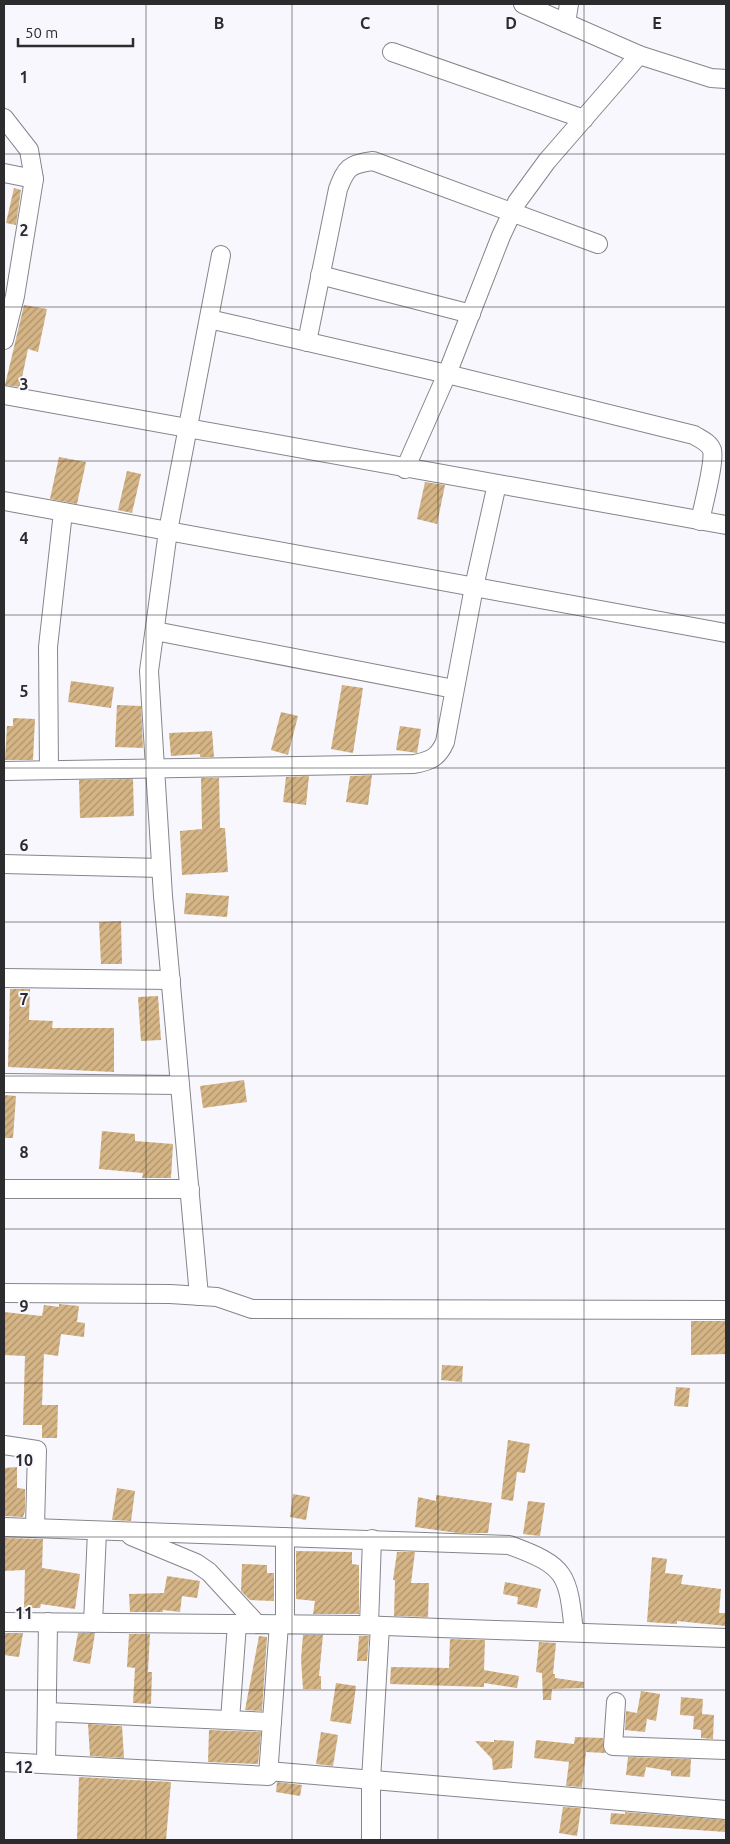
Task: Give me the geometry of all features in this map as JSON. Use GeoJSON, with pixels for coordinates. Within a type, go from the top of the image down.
{"type":"FeatureCollection","features":[{"type":"Feature","properties":{"kind":"street"},"geometry":{"type":"LineString","coordinates":[[523,4],[639,55],[712,78],[726,79]]}},
{"type":"Feature","properties":{"kind":"street"},"geometry":{"type":"LineString","coordinates":[[566,23],[569,4]]}},
{"type":"Feature","properties":{"kind":"street"},"geometry":{"type":"LineString","coordinates":[[392,52],[584,119]]}},
{"type":"Feature","properties":{"kind":"street"},"geometry":{"type":"LineString","coordinates":[[405,469],[447,374],[512,212],[547,161],[639,55]]}},
{"type":"Feature","properties":{"kind":"street"},"geometry":{"type":"LineString","coordinates":[[4,118],[28,150],[34,179],[15,296],[4,340]]}},
{"type":"Feature","properties":{"kind":"street"},"geometry":{"type":"LineString","coordinates":[[307,342],[338,189],[345,172],[356,163],[373,161],[598,244]]}},
{"type":"Feature","properties":{"kind":"street"},"geometry":{"type":"LineString","coordinates":[[4,173],[34,179]]}},
{"type":"Feature","properties":{"kind":"street"},"geometry":{"type":"LineString","coordinates":[[199,1296],[161,868],[149,671],[168,531],[221,255]]}},
{"type":"Feature","properties":{"kind":"street"},"geometry":{"type":"LineString","coordinates":[[320,275],[471,314]]}},
{"type":"Feature","properties":{"kind":"street"},"geometry":{"type":"LineString","coordinates":[[209,319],[447,374],[694,435],[706,441],[712,450],[712,460],[700,521]]}},
{"type":"Feature","properties":{"kind":"street"},"geometry":{"type":"LineString","coordinates":[[4,395],[189,427],[386,463],[405,469],[726,526]]}},
{"type":"Feature","properties":{"kind":"street"},"geometry":{"type":"LineString","coordinates":[[4,771],[414,764],[431,761],[441,753],[445,742],[474,587],[497,484]]}},
{"type":"Feature","properties":{"kind":"street"},"geometry":{"type":"LineString","coordinates":[[4,501],[726,633]]}},
{"type":"Feature","properties":{"kind":"street"},"geometry":{"type":"LineString","coordinates":[[49,770],[48,647],[63,512]]}},
{"type":"Feature","properties":{"kind":"street"},"geometry":{"type":"LineString","coordinates":[[155,631],[454,689]]}},
{"type":"Feature","properties":{"kind":"street"},"geometry":{"type":"LineString","coordinates":[[4,864],[161,868]]}},
{"type":"Feature","properties":{"kind":"street"},"geometry":{"type":"LineString","coordinates":[[4,978],[171,980]]}},
{"type":"Feature","properties":{"kind":"street"},"geometry":{"type":"LineString","coordinates":[[4,1083],[180,1085]]}},
{"type":"Feature","properties":{"kind":"street"},"geometry":{"type":"LineString","coordinates":[[4,1189],[190,1189]]}},
{"type":"Feature","properties":{"kind":"street"},"geometry":{"type":"LineString","coordinates":[[4,1293],[217,1297],[252,1309],[387,1308],[640,1312],[726,1310]]}},
{"type":"Feature","properties":{"kind":"street"},"geometry":{"type":"LineString","coordinates":[[4,1444],[37,1450],[35,1527]]}},
{"type":"Feature","properties":{"kind":"street"},"geometry":{"type":"LineString","coordinates":[[4,1527],[509,1545],[552,1564],[562,1574],[568,1586],[574,1632]]}},
{"type":"Feature","properties":{"kind":"street"},"geometry":{"type":"LineString","coordinates":[[93,1623],[96,1531]]}},
{"type":"Feature","properties":{"kind":"street"},"geometry":{"type":"LineString","coordinates":[[120,1532],[181,1557],[209,1572],[257,1624]]}},
{"type":"Feature","properties":{"kind":"street"},"geometry":{"type":"LineString","coordinates":[[4,1762],[268,1776],[282,1624],[284,1537]]}},
{"type":"Feature","properties":{"kind":"street"},"geometry":{"type":"LineString","coordinates":[[372,1539],[374,1626],[371,1780],[372,1840]]}},
{"type":"Feature","properties":{"kind":"street"},"geometry":{"type":"LineString","coordinates":[[4,1622],[374,1626],[726,1638]]}},
{"type":"Feature","properties":{"kind":"street"},"geometry":{"type":"LineString","coordinates":[[46,1763],[48,1622]]}},
{"type":"Feature","properties":{"kind":"street"},"geometry":{"type":"LineString","coordinates":[[230,1720],[237,1624]]}},
{"type":"Feature","properties":{"kind":"street"},"geometry":{"type":"LineString","coordinates":[[616,1702],[613,1746],[726,1750]]}},
{"type":"Feature","properties":{"kind":"street"},"geometry":{"type":"LineString","coordinates":[[47,1712],[272,1722]]}},
{"type":"Feature","properties":{"kind":"street"},"geometry":{"type":"LineString","coordinates":[[268,1771],[726,1810]]}},
{"type":"Feature","properties":{"kind":"building"},"geometry":{"type":"Polygon","coordinates":[[[14,188],[21,190],[16,225],[6,223],[14,188]]]}},
{"type":"Feature","properties":{"kind":"building"},"geometry":{"type":"Polygon","coordinates":[[[24,305],[47,309],[38,352],[28,349],[20,387],[5,385],[24,305]]]}},
{"type":"Feature","properties":{"kind":"building"},"geometry":{"type":"Polygon","coordinates":[[[59,457],[86,462],[77,504],[50,499],[59,457]]]}},
{"type":"Feature","properties":{"kind":"building"},"geometry":{"type":"Polygon","coordinates":[[[127,471],[141,474],[132,513],[118,510],[127,471]]]}},
{"type":"Feature","properties":{"kind":"building"},"geometry":{"type":"Polygon","coordinates":[[[425,482],[445,485],[437,524],[417,519],[425,482]]]}},
{"type":"Feature","properties":{"kind":"building"},"geometry":{"type":"Polygon","coordinates":[[[71,681],[114,687],[111,708],[68,702],[71,681]]]}},
{"type":"Feature","properties":{"kind":"building"},"geometry":{"type":"Polygon","coordinates":[[[342,685],[363,688],[353,753],[331,749],[342,685]]]}},
{"type":"Feature","properties":{"kind":"building"},"geometry":{"type":"Polygon","coordinates":[[[117,705],[141,706],[143,748],[115,747],[117,705]]]}},
{"type":"Feature","properties":{"kind":"building"},"geometry":{"type":"Polygon","coordinates":[[[281,712],[298,716],[288,755],[271,750],[281,712]]]}},
{"type":"Feature","properties":{"kind":"building"},"geometry":{"type":"Polygon","coordinates":[[[13,718],[35,719],[33,760],[5,760],[7,726],[13,726],[13,718]]]}},
{"type":"Feature","properties":{"kind":"building"},"geometry":{"type":"Polygon","coordinates":[[[400,726],[421,729],[417,753],[396,750],[400,726]]]}},
{"type":"Feature","properties":{"kind":"building"},"geometry":{"type":"Polygon","coordinates":[[[212,731],[214,757],[200,757],[200,754],[171,756],[169,733],[212,731]]]}},
{"type":"Feature","properties":{"kind":"building"},"geometry":{"type":"Polygon","coordinates":[[[372,775],[368,805],[346,802],[350,776],[372,775]]]}},
{"type":"Feature","properties":{"kind":"building"},"geometry":{"type":"Polygon","coordinates":[[[309,776],[306,805],[283,802],[286,777],[309,776]]]}},
{"type":"Feature","properties":{"kind":"building"},"geometry":{"type":"Polygon","coordinates":[[[201,778],[219,778],[220,828],[225,828],[228,872],[182,875],[180,831],[202,829],[201,778]]]}},
{"type":"Feature","properties":{"kind":"building"},"geometry":{"type":"Polygon","coordinates":[[[133,779],[134,816],[80,818],[79,780],[133,779]]]}},
{"type":"Feature","properties":{"kind":"building"},"geometry":{"type":"Polygon","coordinates":[[[186,893],[229,896],[227,917],[184,914],[186,893]]]}},
{"type":"Feature","properties":{"kind":"building"},"geometry":{"type":"Polygon","coordinates":[[[121,921],[122,964],[101,964],[99,922],[121,921]]]}},
{"type":"Feature","properties":{"kind":"building"},"geometry":{"type":"Polygon","coordinates":[[[10,989],[30,989],[29,1020],[53,1021],[52,1028],[114,1028],[114,1072],[8,1067],[10,989]]]}},
{"type":"Feature","properties":{"kind":"building"},"geometry":{"type":"Polygon","coordinates":[[[158,996],[161,1040],[141,1041],[138,997],[158,996]]]}},
{"type":"Feature","properties":{"kind":"building"},"geometry":{"type":"Polygon","coordinates":[[[244,1080],[247,1102],[203,1108],[200,1086],[244,1080]]]}},
{"type":"Feature","properties":{"kind":"building"},"geometry":{"type":"Polygon","coordinates":[[[4,1095],[16,1096],[13,1138],[4,1138],[4,1095]]]}},
{"type":"Feature","properties":{"kind":"building"},"geometry":{"type":"Polygon","coordinates":[[[102,1131],[135,1134],[135,1141],[173,1144],[171,1178],[142,1178],[143,1173],[99,1169],[102,1131]]]}},
{"type":"Feature","properties":{"kind":"building"},"geometry":{"type":"Polygon","coordinates":[[[59,1304],[79,1306],[77,1322],[85,1323],[84,1337],[61,1334],[58,1356],[44,1354],[42,1405],[58,1405],[57,1438],[42,1438],[42,1425],[23,1425],[25,1356],[4,1355],[4,1312],[42,1316],[44,1305],[59,1307],[59,1304]]]}},
{"type":"Feature","properties":{"kind":"building"},"geometry":{"type":"Polygon","coordinates":[[[691,1321],[726,1321],[726,1354],[691,1355],[691,1321]]]}},
{"type":"Feature","properties":{"kind":"building"},"geometry":{"type":"Polygon","coordinates":[[[442,1365],[463,1366],[462,1382],[441,1380],[442,1365]]]}},
{"type":"Feature","properties":{"kind":"building"},"geometry":{"type":"Polygon","coordinates":[[[676,1387],[690,1388],[688,1407],[674,1406],[676,1387]]]}},
{"type":"Feature","properties":{"kind":"building"},"geometry":{"type":"Polygon","coordinates":[[[508,1440],[530,1444],[525,1473],[517,1472],[513,1501],[501,1499],[508,1440]]]}},
{"type":"Feature","properties":{"kind":"building"},"geometry":{"type":"Polygon","coordinates":[[[17,1467],[17,1488],[25,1489],[25,1511],[23,1517],[4,1516],[4,1468],[17,1467]]]}},
{"type":"Feature","properties":{"kind":"building"},"geometry":{"type":"Polygon","coordinates":[[[117,1488],[135,1491],[131,1521],[112,1520],[117,1488]]]}},
{"type":"Feature","properties":{"kind":"building"},"geometry":{"type":"Polygon","coordinates":[[[293,1494],[310,1497],[306,1520],[290,1517],[293,1494]]]}},
{"type":"Feature","properties":{"kind":"building"},"geometry":{"type":"Polygon","coordinates":[[[436,1495],[492,1503],[488,1533],[458,1533],[415,1527],[418,1497],[436,1501],[436,1495]]]}},
{"type":"Feature","properties":{"kind":"building"},"geometry":{"type":"Polygon","coordinates":[[[528,1501],[545,1503],[540,1536],[523,1534],[528,1501]]]}},
{"type":"Feature","properties":{"kind":"building"},"geometry":{"type":"Polygon","coordinates":[[[4,1538],[43,1539],[42,1568],[80,1574],[75,1609],[41,1604],[40,1608],[24,1608],[25,1570],[4,1571],[4,1538]]]}},
{"type":"Feature","properties":{"kind":"building"},"geometry":{"type":"Polygon","coordinates":[[[296,1551],[352,1552],[352,1564],[359,1565],[359,1614],[313,1614],[315,1601],[296,1599],[296,1551]]]}},
{"type":"Feature","properties":{"kind":"building"},"geometry":{"type":"Polygon","coordinates":[[[397,1552],[415,1552],[411,1583],[429,1583],[428,1617],[394,1616],[395,1580],[393,1580],[397,1552]]]}},
{"type":"Feature","properties":{"kind":"building"},"geometry":{"type":"Polygon","coordinates":[[[652,1557],[667,1559],[665,1573],[683,1575],[681,1584],[721,1589],[719,1613],[726,1613],[726,1626],[677,1621],[677,1624],[647,1622],[652,1557]]]}},
{"type":"Feature","properties":{"kind":"building"},"geometry":{"type":"Polygon","coordinates":[[[242,1564],[267,1565],[267,1573],[274,1573],[274,1601],[250,1600],[241,1591],[242,1564]]]}},
{"type":"Feature","properties":{"kind":"building"},"geometry":{"type":"Polygon","coordinates":[[[167,1576],[200,1581],[197,1598],[182,1596],[180,1612],[163,1610],[163,1612],[130,1612],[129,1594],[164,1593],[167,1576]]]}},
{"type":"Feature","properties":{"kind":"building"},"geometry":{"type":"Polygon","coordinates":[[[505,1582],[541,1589],[537,1608],[517,1604],[518,1597],[503,1594],[505,1582]]]}},
{"type":"Feature","properties":{"kind":"building"},"geometry":{"type":"Polygon","coordinates":[[[4,1633],[23,1633],[19,1657],[4,1655],[4,1633]]]}},
{"type":"Feature","properties":{"kind":"building"},"geometry":{"type":"Polygon","coordinates":[[[78,1633],[95,1633],[90,1664],[73,1661],[78,1633]]]}},
{"type":"Feature","properties":{"kind":"building"},"geometry":{"type":"Polygon","coordinates":[[[129,1634],[150,1634],[148,1672],[152,1672],[151,1704],[133,1703],[135,1668],[127,1667],[129,1634]]]}},
{"type":"Feature","properties":{"kind":"building"},"geometry":{"type":"Polygon","coordinates":[[[303,1635],[323,1635],[319,1676],[321,1676],[321,1689],[303,1689],[301,1659],[303,1635]]]}},
{"type":"Feature","properties":{"kind":"building"},"geometry":{"type":"Polygon","coordinates":[[[259,1636],[267,1637],[262,1711],[245,1710],[259,1636]]]}},
{"type":"Feature","properties":{"kind":"building"},"geometry":{"type":"Polygon","coordinates":[[[359,1636],[369,1636],[367,1661],[357,1661],[359,1636]]]}},
{"type":"Feature","properties":{"kind":"building"},"geometry":{"type":"Polygon","coordinates":[[[450,1639],[485,1640],[484,1670],[519,1676],[517,1688],[484,1683],[484,1687],[390,1684],[391,1667],[449,1668],[450,1639]]]}},
{"type":"Feature","properties":{"kind":"building"},"geometry":{"type":"Polygon","coordinates":[[[539,1642],[556,1643],[553,1674],[555,1674],[555,1678],[584,1682],[584,1688],[552,1689],[551,1700],[543,1700],[542,1673],[536,1672],[539,1642]]]}},
{"type":"Feature","properties":{"kind":"building"},"geometry":{"type":"Polygon","coordinates":[[[336,1683],[356,1686],[351,1724],[330,1721],[336,1683]]]}},
{"type":"Feature","properties":{"kind":"building"},"geometry":{"type":"Polygon","coordinates":[[[641,1691],[660,1694],[656,1721],[647,1719],[645,1732],[625,1730],[626,1711],[637,1713],[641,1691]]]}},
{"type":"Feature","properties":{"kind":"building"},"geometry":{"type":"Polygon","coordinates":[[[681,1697],[703,1699],[702,1714],[714,1715],[713,1739],[701,1738],[701,1730],[693,1729],[694,1716],[680,1715],[681,1697]]]}},
{"type":"Feature","properties":{"kind":"building"},"geometry":{"type":"Polygon","coordinates":[[[88,1724],[122,1726],[124,1758],[90,1756],[88,1724]]]}},
{"type":"Feature","properties":{"kind":"building"},"geometry":{"type":"Polygon","coordinates":[[[209,1730],[261,1732],[258,1764],[208,1762],[209,1730]]]}},
{"type":"Feature","properties":{"kind":"building"},"geometry":{"type":"Polygon","coordinates":[[[321,1732],[338,1735],[333,1766],[316,1764],[321,1732]]]}},
{"type":"Feature","properties":{"kind":"building"},"geometry":{"type":"Polygon","coordinates":[[[575,1737],[603,1738],[605,1753],[586,1752],[582,1787],[566,1786],[569,1762],[534,1758],[536,1740],[574,1744],[575,1737]]]}},
{"type":"Feature","properties":{"kind":"building"},"geometry":{"type":"Polygon","coordinates":[[[494,1740],[514,1741],[512,1768],[493,1770],[492,1759],[475,1741],[494,1742],[494,1740]]]}},
{"type":"Feature","properties":{"kind":"building"},"geometry":{"type":"Polygon","coordinates":[[[628,1757],[691,1759],[690,1777],[671,1776],[671,1771],[646,1767],[644,1777],[626,1775],[628,1757]]]}},
{"type":"Feature","properties":{"kind":"building"},"geometry":{"type":"Polygon","coordinates":[[[79,1777],[171,1782],[166,1840],[77,1840],[79,1777]]]}},
{"type":"Feature","properties":{"kind":"building"},"geometry":{"type":"Polygon","coordinates":[[[277,1782],[302,1785],[300,1796],[276,1792],[277,1782]]]}},
{"type":"Feature","properties":{"kind":"building"},"geometry":{"type":"Polygon","coordinates":[[[563,1807],[581,1808],[577,1836],[559,1833],[563,1807]]]}},
{"type":"Feature","properties":{"kind":"building"},"geometry":{"type":"Polygon","coordinates":[[[625,1812],[726,1820],[726,1832],[610,1824],[611,1813],[625,1814],[625,1812]]]}}]}
